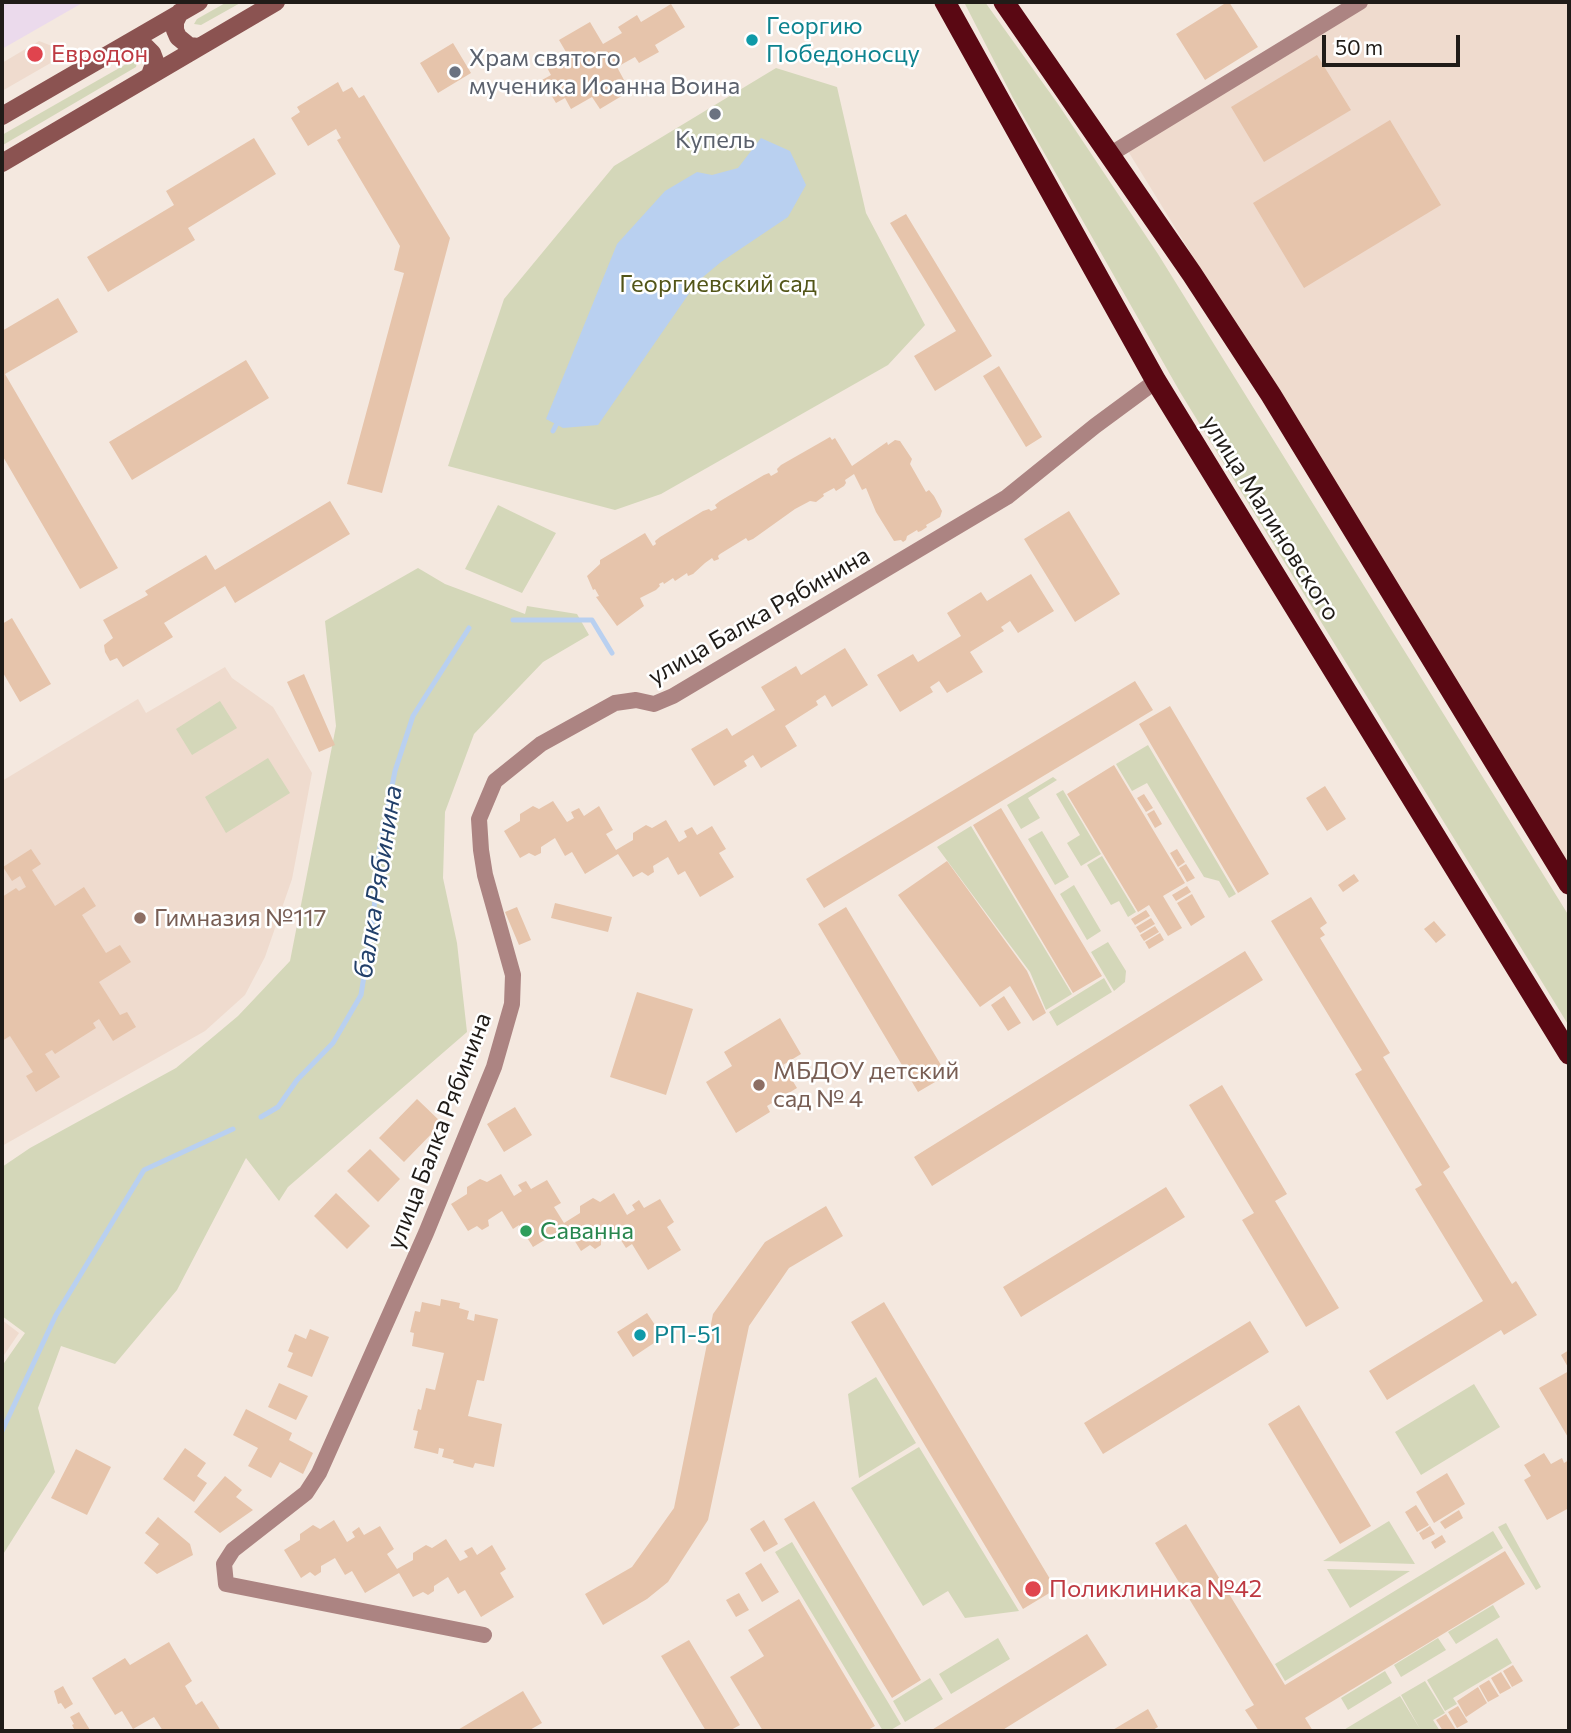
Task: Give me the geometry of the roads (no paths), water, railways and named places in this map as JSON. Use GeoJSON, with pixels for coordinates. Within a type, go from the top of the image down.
{"type":"FeatureCollection","features":[{"type":"Feature","properties":{"kind":"highway","name":"улица Малиновского"},"geometry":{"type":"LineString","coordinates":[[945,2],[1156,381],[1569,1054]]}},
{"type":"Feature","properties":{"kind":"highway"},"geometry":{"type":"LineString","coordinates":[[1004,2],[1192,274],[1270,396],[1569,884]]}},
{"type":"Feature","properties":{"kind":"main road"},"geometry":{"type":"LineString","coordinates":[[2,116],[199,2]]}},
{"type":"Feature","properties":{"kind":"main road"},"geometry":{"type":"LineString","coordinates":[[2,163],[276,2]]}},
{"type":"Feature","properties":{"kind":"main road"},"geometry":{"type":"LineString","coordinates":[[180,12],[175,22],[178,37],[189,46],[198,47]]}},
{"type":"Feature","properties":{"kind":"main road"},"geometry":{"type":"LineString","coordinates":[[130,41],[146,47],[152,53],[155,61],[150,75]]}},
{"type":"Feature","properties":{"kind":"street"},"geometry":{"type":"LineString","coordinates":[[1325,2],[1335,17]]}},
{"type":"Feature","properties":{"kind":"street"},"geometry":{"type":"LineString","coordinates":[[1110,155],[1360,2]]}},
{"type":"Feature","properties":{"kind":"street","name":"улица Балка Рябинина"},"geometry":{"type":"LineString","coordinates":[[484,1635],[226,1584],[224,1564],[233,1550],[306,1493],[319,1473],[422,1241],[494,1067],[512,1004],[513,975],[485,875],[481,850],[479,820],[495,781],[541,744],[615,703],[636,700],[654,704],[673,696],[1007,498],[1095,426],[1156,381]]}},
{"type":"Feature","properties":{"kind":"water"},"geometry":{"type":"Polygon","coordinates":[[[761,138],[790,151],[806,185],[788,217],[721,262],[697,282],[598,425],[563,428],[546,419],[617,244],[665,191],[697,172],[712,175],[738,168],[761,138]]]}},
{"type":"Feature","properties":{"kind":"waterway","name":"балка Рябинина"},"geometry":{"type":"LineString","coordinates":[[553,431],[556,425]]}},
{"type":"Feature","properties":{"kind":"waterway"},"geometry":{"type":"LineString","coordinates":[[513,620],[592,620],[612,653]]}},
{"type":"Feature","properties":{"kind":"waterway","name":"балка Рябинина"},"geometry":{"type":"LineString","coordinates":[[261,1117],[278,1107],[297,1080],[333,1043],[361,995],[373,919],[380,846],[395,771],[413,716],[469,628]]}},
{"type":"Feature","properties":{"kind":"waterway","name":"балка Рябинина"},"geometry":{"type":"LineString","coordinates":[[2,1431],[56,1315],[144,1170],[233,1129]]}},
{"type":"Feature","properties":{"kind":"place","name":"Георгию Победоносцу"},"geometry":{"type":"Point","coordinates":[752,40]}},
{"type":"Feature","properties":{"kind":"place","name":"Евродон"},"geometry":{"type":"Point","coordinates":[35,54]}},
{"type":"Feature","properties":{"kind":"place","name":"Храм святого мученика Иоанна Воина"},"geometry":{"type":"Point","coordinates":[455,72]}},
{"type":"Feature","properties":{"kind":"place","name":"Купель"},"geometry":{"type":"Point","coordinates":[715,114]}},
{"type":"Feature","properties":{"kind":"place","name":"Гимназия №117"},"geometry":{"type":"Point","coordinates":[140,918]}},
{"type":"Feature","properties":{"kind":"place","name":"МБДОУ детский сад № 4"},"geometry":{"type":"Point","coordinates":[759,1085]}},
{"type":"Feature","properties":{"kind":"place","name":"Саванна"},"geometry":{"type":"Point","coordinates":[526,1231]}},
{"type":"Feature","properties":{"kind":"place","name":"РП-51"},"geometry":{"type":"Point","coordinates":[640,1335]}},
{"type":"Feature","properties":{"kind":"place","name":"Поликлиника №42"},"geometry":{"type":"Point","coordinates":[1033,1589]}},
{"type":"Feature","properties":{"kind":"park label","name":"Георгиевский сад"},"geometry":{"type":"Point","coordinates":[718,284]}}]}
